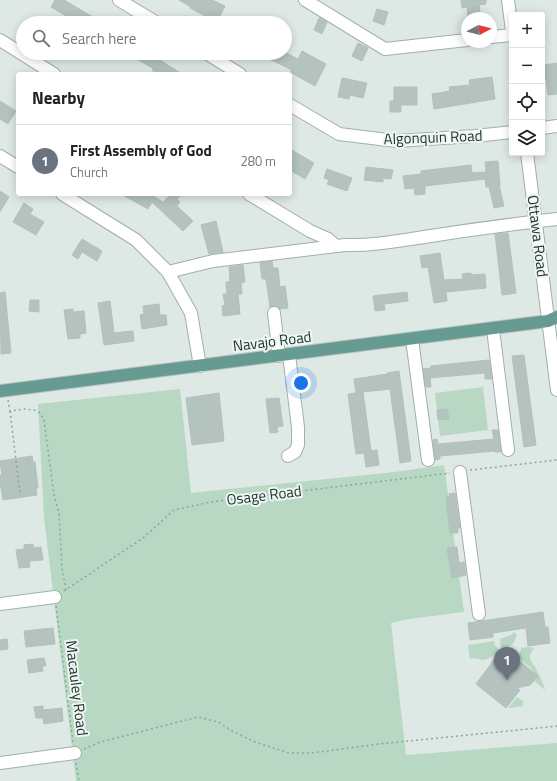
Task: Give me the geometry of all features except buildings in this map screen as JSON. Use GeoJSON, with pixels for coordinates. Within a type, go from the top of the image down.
{"type":"FeatureCollection","features":[{"type":"Feature","properties":{"kind":"main road","name":"Navajo Road"},"geometry":{"type":"LineString","coordinates":[[4,390],[554,321]]}},
{"type":"Feature","properties":{"kind":"street"},"geometry":{"type":"LineString","coordinates":[[119,0],[145,16]]}},
{"type":"Feature","properties":{"kind":"street"},"geometry":{"type":"LineString","coordinates":[[305,0],[385,48],[461,41]]}},
{"type":"Feature","properties":{"kind":"street"},"geometry":{"type":"LineString","coordinates":[[508,0],[510,12]]}},
{"type":"Feature","properties":{"kind":"street"},"geometry":{"type":"LineString","coordinates":[[497,36],[509,35]]}},
{"type":"Feature","properties":{"kind":"street"},"geometry":{"type":"LineString","coordinates":[[0,40],[16,50]]}},
{"type":"Feature","properties":{"kind":"street"},"geometry":{"type":"LineString","coordinates":[[32,60],[51,72]]}},
{"type":"Feature","properties":{"kind":"street"},"geometry":{"type":"LineString","coordinates":[[217,60],[237,72]]}},
{"type":"Feature","properties":{"kind":"street","name":"Algonquin Road"},"geometry":{"type":"LineString","coordinates":[[292,105],[339,134],[396,141],[509,132]]}},
{"type":"Feature","properties":{"kind":"street"},"geometry":{"type":"LineString","coordinates":[[545,128],[557,126]]}},
{"type":"Feature","properties":{"kind":"street"},"geometry":{"type":"LineString","coordinates":[[0,156],[16,166]]}},
{"type":"Feature","properties":{"kind":"street","name":"Ottawa Road"},"geometry":{"type":"LineString","coordinates":[[527,156],[536,222],[554,321],[557,390]]}},
{"type":"Feature","properties":{"kind":"street"},"geometry":{"type":"LineString","coordinates":[[65,196],[136,240],[168,272],[191,313],[200,366]]}},
{"type":"Feature","properties":{"kind":"street"},"geometry":{"type":"LineString","coordinates":[[252,196],[310,231],[328,239],[336,246]]}},
{"type":"Feature","properties":{"kind":"street"},"geometry":{"type":"LineString","coordinates":[[168,272],[213,261],[336,246],[386,244],[424,237],[557,219]]}},
{"type":"Feature","properties":{"kind":"street"},"geometry":{"type":"LineString","coordinates":[[274,313],[298,427],[298,445],[295,452],[288,456]]}},
{"type":"Feature","properties":{"kind":"street"},"geometry":{"type":"LineString","coordinates":[[492,329],[508,450]]}},
{"type":"Feature","properties":{"kind":"street"},"geometry":{"type":"LineString","coordinates":[[412,339],[428,460]]}},
{"type":"Feature","properties":{"kind":"street"},"geometry":{"type":"LineString","coordinates":[[460,472],[479,614]]}},
{"type":"Feature","properties":{"kind":"street"},"geometry":{"type":"LineString","coordinates":[[0,604],[55,597]]}},
{"type":"Feature","properties":{"kind":"street"},"geometry":{"type":"LineString","coordinates":[[0,763],[75,753]]}},
{"type":"Feature","properties":{"kind":"path"},"geometry":{"type":"LineString","coordinates":[[4,390],[10,411],[20,493]]}},
{"type":"Feature","properties":{"kind":"path"},"geometry":{"type":"LineString","coordinates":[[10,411],[34,410],[40,413],[44,420],[61,536],[62,569],[66,590]]}},
{"type":"Feature","properties":{"kind":"path","name":"Osage Road"},"geometry":{"type":"LineString","coordinates":[[55,597],[143,538],[174,510],[211,502],[557,460]]}},
{"type":"Feature","properties":{"kind":"path","name":"Macauley Road"},"geometry":{"type":"LineString","coordinates":[[55,597],[78,781]]}},
{"type":"Feature","properties":{"kind":"path"},"geometry":{"type":"LineString","coordinates":[[75,753],[100,742],[198,717],[218,722],[255,742],[289,753],[331,751],[379,744],[557,726]]}},
{"type":"Feature","properties":{"kind":"green space"},"geometry":{"type":"Polygon","coordinates":[[[483,387],[488,430],[440,436],[435,393],[483,387]]]}},
{"type":"Feature","properties":{"kind":"green space"},"geometry":{"type":"Polygon","coordinates":[[[180,389],[191,493],[395,472],[444,465],[464,612],[409,619],[391,623],[406,755],[557,743],[557,781],[76,781],[44,518],[38,404],[180,389]]]}},
{"type":"Feature","properties":{"kind":"green space"},"geometry":{"type":"Polygon","coordinates":[[[514,632],[517,635],[515,641],[510,646],[501,648],[500,639],[511,635],[514,632]]]}},
{"type":"Feature","properties":{"kind":"green space"},"geometry":{"type":"Polygon","coordinates":[[[494,641],[499,650],[493,656],[485,660],[474,658],[470,659],[468,645],[494,641]]]}},
{"type":"Feature","properties":{"kind":"green space"},"geometry":{"type":"Polygon","coordinates":[[[521,648],[534,648],[530,654],[530,658],[541,678],[545,690],[534,681],[536,678],[534,671],[516,657],[521,651],[521,648]]]}},
{"type":"Feature","properties":{"kind":"green space"},"geometry":{"type":"Polygon","coordinates":[[[517,697],[523,701],[523,706],[508,708],[517,697]]]}},
{"type":"Feature","properties":{"kind":"place","name":"First Assembly of God"},"geometry":{"type":"Point","coordinates":[507,680]}}]}
